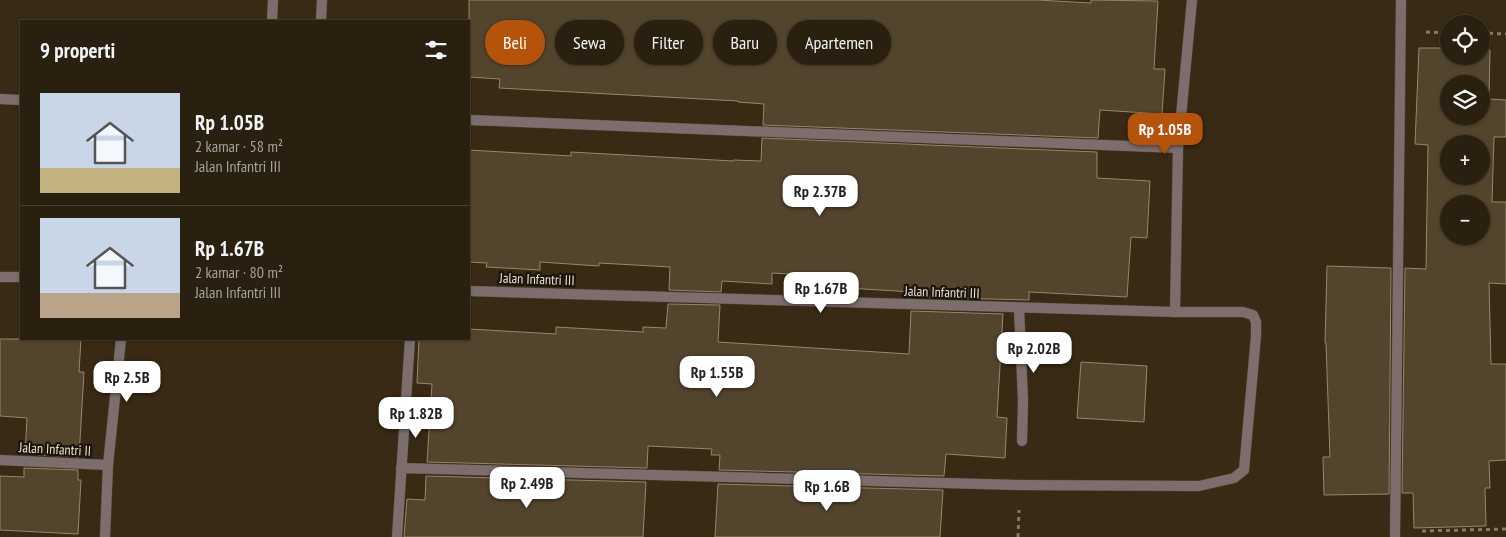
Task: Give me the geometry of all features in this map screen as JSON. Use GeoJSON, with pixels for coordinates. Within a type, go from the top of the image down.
{"type":"FeatureCollection","features":[{"type":"Feature","properties":{"kind":"street"},"geometry":{"type":"LineString","coordinates":[[272,20],[273,0]]}},
{"type":"Feature","properties":{"kind":"street"},"geometry":{"type":"LineString","coordinates":[[320,20],[322,0]]}},
{"type":"Feature","properties":{"kind":"street"},"geometry":{"type":"LineString","coordinates":[[1175,312],[1178,148],[1192,0]]}},
{"type":"Feature","properties":{"kind":"street"},"geometry":{"type":"LineString","coordinates":[[1396,534],[1401,0]]}},
{"type":"Feature","properties":{"kind":"street"},"geometry":{"type":"LineString","coordinates":[[0,99],[20,100]]}},
{"type":"Feature","properties":{"kind":"street"},"geometry":{"type":"LineString","coordinates":[[470,120],[1178,148]]}},
{"type":"Feature","properties":{"kind":"street"},"geometry":{"type":"LineString","coordinates":[[0,277],[20,278]]}},
{"type":"Feature","properties":{"kind":"street","name":"Jalan Infantri III"},"geometry":{"type":"LineString","coordinates":[[401,468],[1020,485],[1199,486],[1234,478],[1244,470],[1256,322],[1253,315],[1243,312],[1019,308],[470,291]]}},
{"type":"Feature","properties":{"kind":"street"},"geometry":{"type":"LineString","coordinates":[[1019,308],[1023,401],[1022,441]]}},
{"type":"Feature","properties":{"kind":"street"},"geometry":{"type":"LineString","coordinates":[[104,537],[108,465],[121,340]]}},
{"type":"Feature","properties":{"kind":"street"},"geometry":{"type":"LineString","coordinates":[[398,537],[410,340]]}},
{"type":"Feature","properties":{"kind":"street","name":"Jalan Infantri II"},"geometry":{"type":"LineString","coordinates":[[0,460],[108,465]]}},
{"type":"Feature","properties":{"kind":"path"},"geometry":{"type":"LineString","coordinates":[[1490,33],[1506,34]]}},
{"type":"Feature","properties":{"kind":"path"},"geometry":{"type":"LineString","coordinates":[[1396,534],[1506,529]]}},
{"type":"Feature","properties":{"kind":"building"},"geometry":{"type":"Polygon","coordinates":[[[469,0],[1038,0],[1091,3],[1091,0],[1158,1],[1154,69],[1165,69],[1162,114],[1100,110],[1098,138],[763,125],[764,104],[499,88],[500,79],[470,77],[469,0]]]}},
{"type":"Feature","properties":{"kind":"building"},"geometry":{"type":"Polygon","coordinates":[[[1419,48],[1440,48],[1440,65],[1490,65],[1489,75],[1440,75],[1440,125],[1490,125],[1490,99],[1506,100],[1506,137],[1494,137],[1492,202],[1506,202],[1506,284],[1489,283],[1491,364],[1506,364],[1506,460],[1489,461],[1490,488],[1485,488],[1486,526],[1414,528],[1413,493],[1402,493],[1405,268],[1426,269],[1428,145],[1415,144],[1419,48]]]}},
{"type":"Feature","properties":{"kind":"building"},"geometry":{"type":"Polygon","coordinates":[[[762,138],[1097,152],[1097,178],[1150,181],[1147,238],[1131,237],[1127,297],[1029,292],[1029,300],[912,297],[912,292],[848,288],[849,277],[772,273],[772,284],[722,281],[721,292],[669,290],[670,267],[599,263],[599,266],[540,262],[540,270],[486,267],[487,263],[470,262],[470,150],[571,156],[571,152],[761,161],[762,138]]]}},
{"type":"Feature","properties":{"kind":"building"},"geometry":{"type":"Polygon","coordinates":[[[1327,266],[1391,268],[1389,494],[1324,495],[1323,457],[1330,457],[1325,343],[1327,266]]]}},
{"type":"Feature","properties":{"kind":"building"},"geometry":{"type":"Polygon","coordinates":[[[668,304],[720,305],[718,342],[909,354],[911,311],[1003,314],[997,417],[1007,418],[1005,458],[946,454],[944,476],[719,470],[720,455],[711,455],[712,449],[648,446],[647,468],[427,462],[432,384],[417,383],[419,340],[470,340],[470,329],[556,334],[556,327],[643,332],[643,327],[666,328],[668,304]]]}},
{"type":"Feature","properties":{"kind":"building"},"geometry":{"type":"Polygon","coordinates":[[[0,339],[81,340],[79,372],[84,372],[79,457],[25,454],[27,418],[0,416],[0,339]]]}},
{"type":"Feature","properties":{"kind":"building"},"geometry":{"type":"Polygon","coordinates":[[[1081,362],[1147,366],[1144,422],[1077,418],[1081,362]]]}},
{"type":"Feature","properties":{"kind":"building"},"geometry":{"type":"Polygon","coordinates":[[[24,468],[78,470],[78,480],[81,480],[78,534],[0,530],[0,476],[24,477],[24,468]]]}},
{"type":"Feature","properties":{"kind":"building"},"geometry":{"type":"Polygon","coordinates":[[[426,476],[646,482],[643,537],[404,537],[407,499],[425,500],[426,476]]]}},
{"type":"Feature","properties":{"kind":"building"},"geometry":{"type":"Polygon","coordinates":[[[718,484],[943,490],[940,537],[715,537],[718,484]]]}}]}
